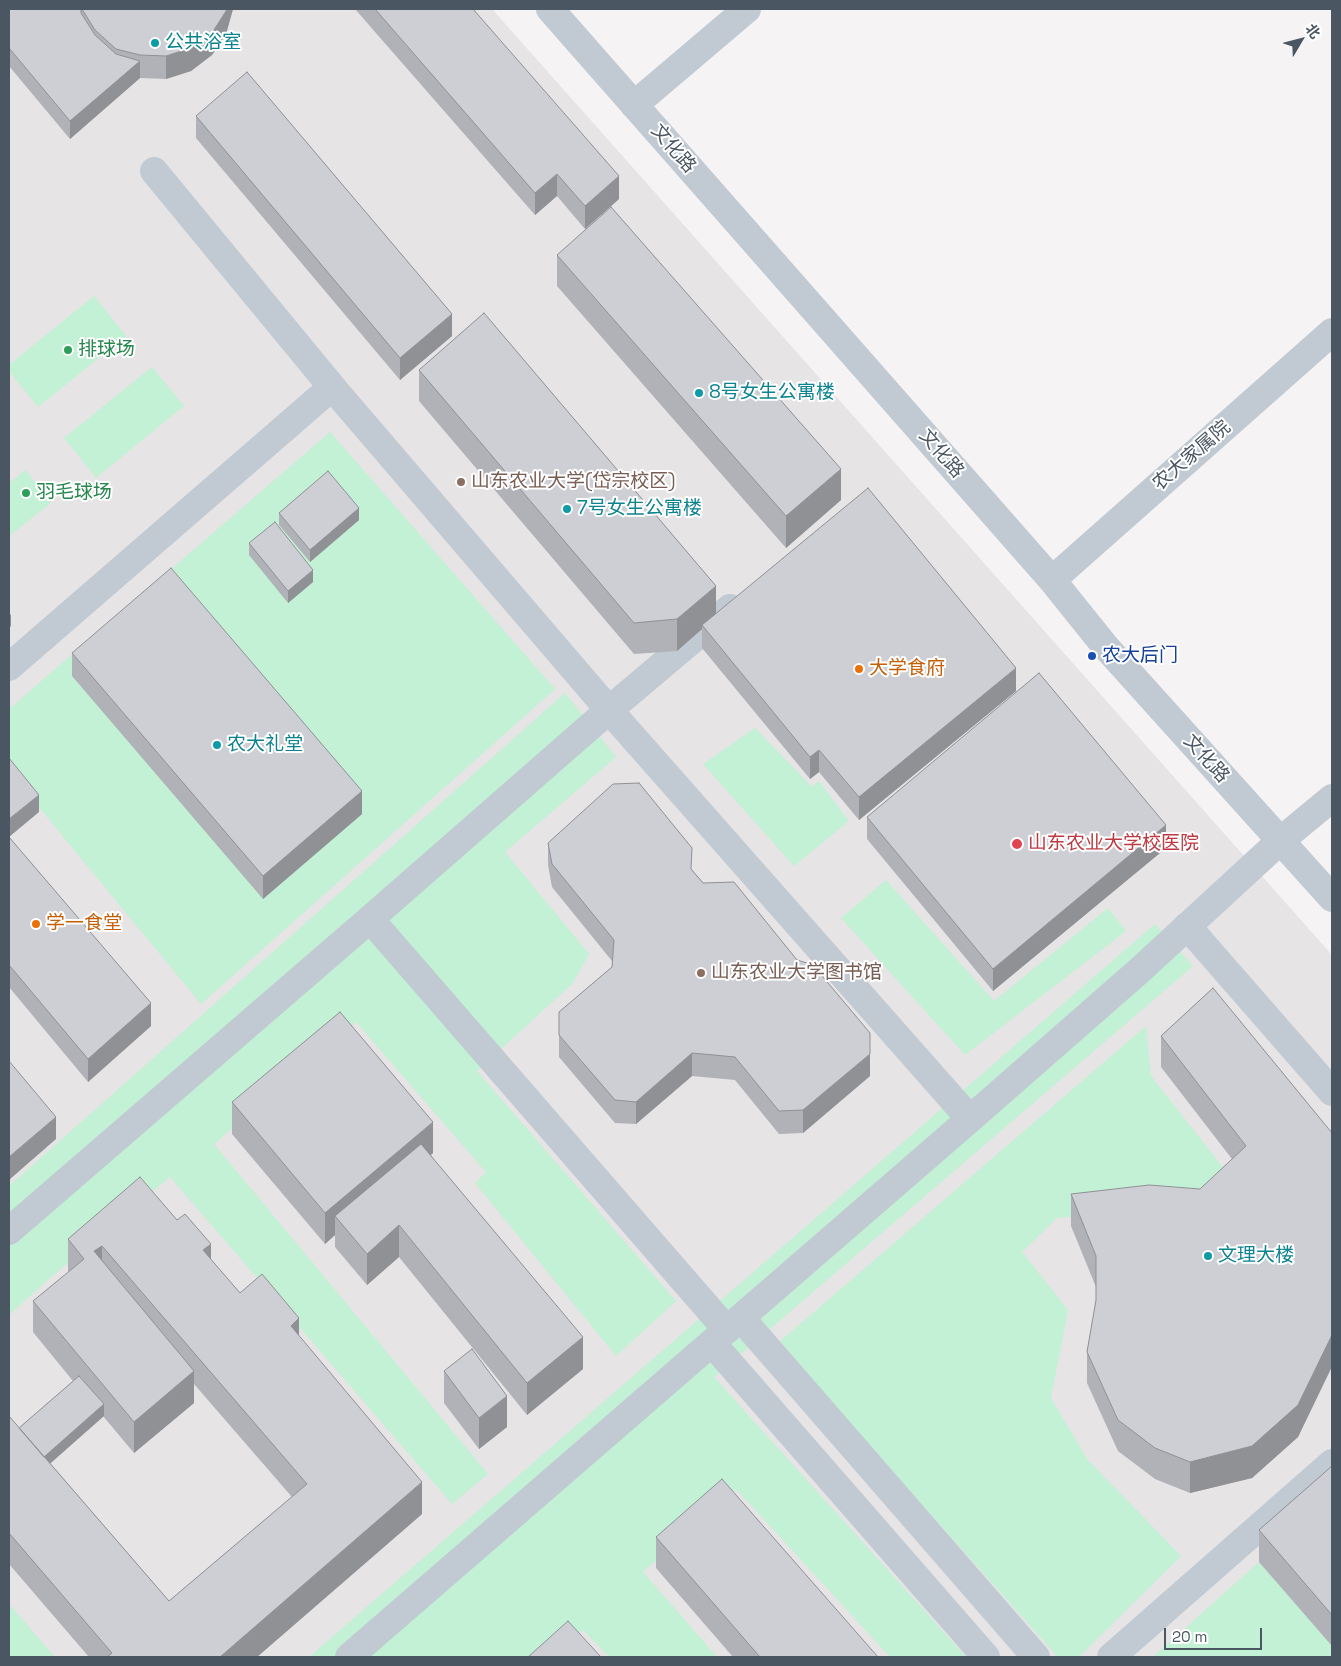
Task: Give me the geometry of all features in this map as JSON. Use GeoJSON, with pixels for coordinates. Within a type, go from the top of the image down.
{"type":"FeatureCollection","features":[{"type":"Feature","properties":{"kind":"street","name":"文化路"},"geometry":{"type":"LineString","coordinates":[[550,9],[1052,580],[1105,646],[1332,898]]}},
{"type":"Feature","properties":{"kind":"street"},"geometry":{"type":"LineString","coordinates":[[634,105],[747,9]]}},
{"type":"Feature","properties":{"kind":"street"},"geometry":{"type":"LineString","coordinates":[[154,171],[332,387],[609,710],[970,1119]]}},
{"type":"Feature","properties":{"kind":"street","name":"农大家属院"},"geometry":{"type":"LineString","coordinates":[[1052,580],[1332,332]]}},
{"type":"Feature","properties":{"kind":"street"},"geometry":{"type":"LineString","coordinates":[[9,667],[332,387]]}},
{"type":"Feature","properties":{"kind":"street"},"geometry":{"type":"LineString","coordinates":[[9,1230],[609,710],[746,595]]}},
{"type":"Feature","properties":{"kind":"street"},"geometry":{"type":"LineString","coordinates":[[348,1657],[970,1119],[1280,841],[1332,798]]}},
{"type":"Feature","properties":{"kind":"street"},"geometry":{"type":"LineString","coordinates":[[370,919],[727,1330],[1036,1657]]}},
{"type":"Feature","properties":{"kind":"street"},"geometry":{"type":"LineString","coordinates":[[1187,926],[1332,1092]]}},
{"type":"Feature","properties":{"kind":"street"},"geometry":{"type":"LineString","coordinates":[[727,1330],[986,1657]]}},
{"type":"Feature","properties":{"kind":"street"},"geometry":{"type":"LineString","coordinates":[[1111,1657],[1332,1463]]}},
{"type":"Feature","properties":{"kind":"shaded area","name":"山东农业大学(岱宗校区)"},"geometry":{"type":"Polygon","coordinates":[[[9,9],[492,9],[1332,955],[1332,1657],[9,1657],[9,9]]]}},
{"type":"Feature","properties":{"kind":"green space","name":"排球场"},"geometry":{"type":"Polygon","coordinates":[[[94,296],[126,336],[38,407],[9,371],[9,365],[94,296]]]}},
{"type":"Feature","properties":{"kind":"green space","name":"排球场"},"geometry":{"type":"Polygon","coordinates":[[[152,367],[184,406],[96,478],[64,438],[152,367]]]}},
{"type":"Feature","properties":{"kind":"green space"},"geometry":{"type":"Polygon","coordinates":[[[330,432],[555,689],[201,1004],[9,771],[9,709],[330,432]]]}},
{"type":"Feature","properties":{"kind":"green space","name":"羽毛球场"},"geometry":{"type":"Polygon","coordinates":[[[26,470],[51,503],[9,536],[9,483],[26,470]]]}},
{"type":"Feature","properties":{"kind":"green space"},"geometry":{"type":"Polygon","coordinates":[[[565,693],[616,757],[505,852],[589,954],[573,983],[477,1071],[676,1301],[616,1356],[475,1183],[486,1172],[356,1022],[214,1144],[488,1474],[452,1504],[170,1177],[9,1315],[9,1186],[565,693]]]}},
{"type":"Feature","properties":{"kind":"green space"},"geometry":{"type":"Polygon","coordinates":[[[755,728],[812,787],[819,781],[849,821],[794,866],[703,764],[755,728]]]}},
{"type":"Feature","properties":{"kind":"green space"},"geometry":{"type":"Polygon","coordinates":[[[886,880],[994,1001],[1108,908],[1126,931],[965,1055],[841,918],[886,880]]]}},
{"type":"Feature","properties":{"kind":"green space"},"geometry":{"type":"Polygon","coordinates":[[[1155,924],[1193,966],[714,1377],[966,1657],[890,1657],[736,1489],[643,1572],[717,1657],[609,1657],[583,1630],[551,1657],[309,1657],[1155,924]]]}},
{"type":"Feature","properties":{"kind":"green space"},"geometry":{"type":"Polygon","coordinates":[[[1146,1026],[1151,1076],[1229,1175],[1197,1206],[1057,1218],[1022,1252],[1068,1310],[1051,1398],[1087,1459],[1181,1556],[1079,1657],[1058,1657],[778,1343],[1146,1026]]]}},
{"type":"Feature","properties":{"kind":"green space"},"geometry":{"type":"Polygon","coordinates":[[[1259,1562],[1332,1646],[1332,1657],[1153,1657],[1259,1562]]]}},
{"type":"Feature","properties":{"kind":"green space"},"geometry":{"type":"Polygon","coordinates":[[[9,1604],[55,1657],[9,1657],[9,1604]]]}},
{"type":"Feature","properties":{"kind":"building"},"geometry":{"type":"Polygon","coordinates":[[[9,9],[81,9],[81,13],[95,35],[116,54],[140,61],[70,121],[9,48],[9,9]]]}},
{"type":"Feature","properties":{"kind":"building"},"geometry":{"type":"Polygon","coordinates":[[[82,9],[227,9],[212,33],[191,48],[166,56],[140,55],[116,49],[95,30],[82,9]]]}},
{"type":"Feature","properties":{"kind":"building"},"geometry":{"type":"Polygon","coordinates":[[[375,9],[473,9],[619,176],[585,206],[557,174],[535,193],[375,9]]]}},
{"type":"Feature","properties":{"kind":"building"},"geometry":{"type":"Polygon","coordinates":[[[247,72],[452,314],[400,358],[196,116],[247,72]]]}},
{"type":"Feature","properties":{"kind":"building","name":"8号女生公寓楼"},"geometry":{"type":"Polygon","coordinates":[[[611,207],[841,469],[786,516],[557,255],[611,207]]]}},
{"type":"Feature","properties":{"kind":"building","name":"7号女生公寓楼"},"geometry":{"type":"Polygon","coordinates":[[[484,313],[716,586],[677,619],[634,623],[419,370],[484,313]]]}},
{"type":"Feature","properties":{"kind":"building"},"geometry":{"type":"Polygon","coordinates":[[[328,471],[359,508],[310,550],[279,513],[328,471]]]}},
{"type":"Feature","properties":{"kind":"building","name":"大学食府"},"geometry":{"type":"Polygon","coordinates":[[[868,488],[1016,668],[859,797],[819,750],[810,757],[702,625],[868,488]]]}},
{"type":"Feature","properties":{"kind":"building"},"geometry":{"type":"Polygon","coordinates":[[[275,522],[313,570],[288,591],[249,543],[275,522]]]}},
{"type":"Feature","properties":{"kind":"building","name":"农大礼堂"},"geometry":{"type":"Polygon","coordinates":[[[171,568],[362,791],[263,876],[72,653],[171,568]]]}},
{"type":"Feature","properties":{"kind":"building","name":"山东农业大学校医院"},"geometry":{"type":"Polygon","coordinates":[[[1039,673],[1166,825],[993,969],[867,817],[1039,673]]]}},
{"type":"Feature","properties":{"kind":"building"},"geometry":{"type":"Polygon","coordinates":[[[9,758],[39,795],[9,819],[9,758]]]}},
{"type":"Feature","properties":{"kind":"building","name":"山东农业大学图书馆"},"geometry":{"type":"Polygon","coordinates":[[[639,783],[692,848],[691,869],[703,883],[734,882],[797,960],[813,965],[870,1033],[870,1054],[803,1110],[779,1111],[735,1057],[692,1053],[636,1102],[615,1100],[559,1035],[559,1012],[612,967],[614,940],[552,864],[548,843],[613,784],[639,783]]]}},
{"type":"Feature","properties":{"kind":"building","name":"学一食堂"},"geometry":{"type":"Polygon","coordinates":[[[9,837],[151,1003],[88,1059],[9,965],[9,837]]]}},
{"type":"Feature","properties":{"kind":"building","name":"文理大楼"},"geometry":{"type":"Polygon","coordinates":[[[1213,988],[1332,1133],[1332,1335],[1298,1405],[1252,1446],[1190,1462],[1155,1448],[1118,1420],[1087,1352],[1096,1300],[1096,1256],[1071,1194],[1149,1185],[1200,1189],[1246,1146],[1161,1036],[1213,988]]]}},
{"type":"Feature","properties":{"kind":"building"},"geometry":{"type":"Polygon","coordinates":[[[340,1012],[433,1122],[325,1213],[232,1102],[340,1012]]]}},
{"type":"Feature","properties":{"kind":"building"},"geometry":{"type":"Polygon","coordinates":[[[9,1061],[56,1117],[9,1157],[9,1061]]]}},
{"type":"Feature","properties":{"kind":"building"},"geometry":{"type":"Polygon","coordinates":[[[421,1144],[583,1337],[527,1383],[399,1225],[367,1254],[335,1216],[421,1144]]]}},
{"type":"Feature","properties":{"kind":"building"},"geometry":{"type":"Polygon","coordinates":[[[140,1177],[177,1220],[185,1214],[211,1244],[203,1250],[240,1293],[262,1274],[299,1318],[291,1326],[422,1482],[220,1657],[107,1657],[112,1653],[9,1533],[9,1416],[169,1601],[307,1484],[102,1246],[94,1251],[194,1371],[134,1422],[33,1301],[84,1259],[68,1239],[140,1177]]]}},
{"type":"Feature","properties":{"kind":"building"},"geometry":{"type":"Polygon","coordinates":[[[472,1349],[507,1396],[479,1418],[444,1371],[472,1349]]]}},
{"type":"Feature","properties":{"kind":"building"},"geometry":{"type":"Polygon","coordinates":[[[79,1376],[104,1404],[44,1457],[19,1428],[79,1376]]]}},
{"type":"Feature","properties":{"kind":"building"},"geometry":{"type":"Polygon","coordinates":[[[1332,1466],[1332,1615],[1259,1530],[1332,1466]]]}},
{"type":"Feature","properties":{"kind":"building"},"geometry":{"type":"Polygon","coordinates":[[[722,1479],[878,1657],[760,1657],[656,1537],[722,1479]]]}},
{"type":"Feature","properties":{"kind":"building"},"geometry":{"type":"Polygon","coordinates":[[[568,1621],[601,1657],[528,1657],[568,1621]]]}},
{"type":"Feature","properties":{"kind":"place","name":"公共浴室"},"geometry":{"type":"Point","coordinates":[155,43]}},
{"type":"Feature","properties":{"kind":"place","name":"排球场"},"geometry":{"type":"Point","coordinates":[68,350]}},
{"type":"Feature","properties":{"kind":"place","name":"8号女生公寓楼"},"geometry":{"type":"Point","coordinates":[699,393]}},
{"type":"Feature","properties":{"kind":"place","name":"山东农业大学(岱宗校区)"},"geometry":{"type":"Point","coordinates":[461,482]}},
{"type":"Feature","properties":{"kind":"place","name":"羽毛球场"},"geometry":{"type":"Point","coordinates":[26,493]}},
{"type":"Feature","properties":{"kind":"place","name":"7号女生公寓楼"},"geometry":{"type":"Point","coordinates":[567,509]}},
{"type":"Feature","properties":{"kind":"place","name":"农大后门"},"geometry":{"type":"Point","coordinates":[1092,656]}},
{"type":"Feature","properties":{"kind":"place","name":"大学食府"},"geometry":{"type":"Point","coordinates":[859,669]}},
{"type":"Feature","properties":{"kind":"place","name":"农大礼堂"},"geometry":{"type":"Point","coordinates":[217,745]}},
{"type":"Feature","properties":{"kind":"place","name":"山东农业大学校医院"},"geometry":{"type":"Point","coordinates":[1017,844]}},
{"type":"Feature","properties":{"kind":"place","name":"学一食堂"},"geometry":{"type":"Point","coordinates":[36,924]}},
{"type":"Feature","properties":{"kind":"place","name":"山东农业大学图书馆"},"geometry":{"type":"Point","coordinates":[701,973]}},
{"type":"Feature","properties":{"kind":"place","name":"文理大楼"},"geometry":{"type":"Point","coordinates":[1208,1256]}}]}
